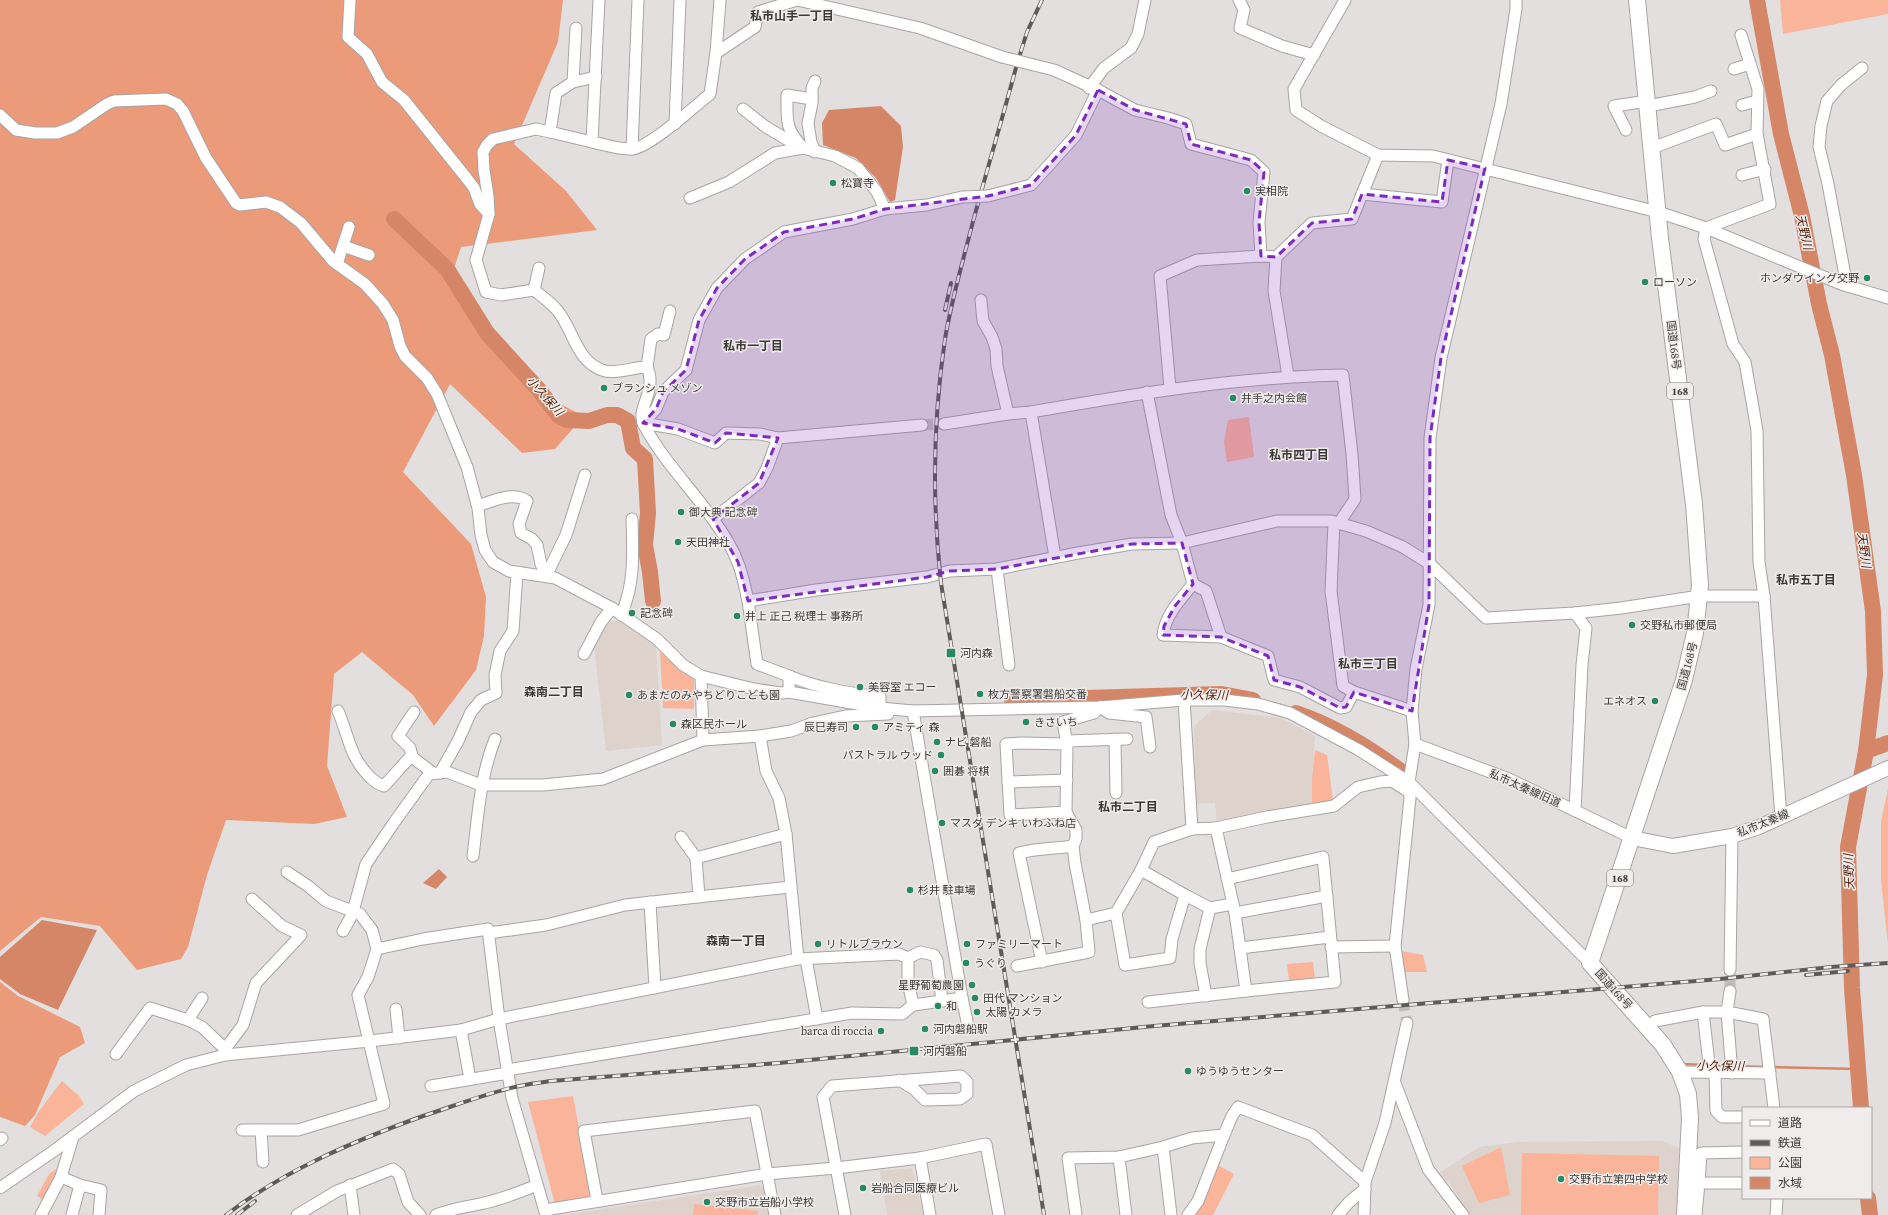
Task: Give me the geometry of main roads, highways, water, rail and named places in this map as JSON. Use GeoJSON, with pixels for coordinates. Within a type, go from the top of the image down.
{"type":"FeatureCollection","features":[{"type":"Feature","properties":{"kind":"highway","name":"国道168号"},"geometry":{"type":"LineString","coordinates":[[1637,0],[1658,212],[1694,504],[1700,596],[1695,633],[1684,680],[1617,887],[1590,963],[1663,1045],[1680,1072],[1688,1094],[1690,1118],[1685,1215]]}},
{"type":"Feature","properties":{"kind":"main road","name":"私市太秦線"},"geometry":{"type":"LineString","coordinates":[[1632,838],[1673,846],[1732,836],[1759,827],[1828,794],[1887,769]]}},
{"type":"Feature","properties":{"kind":"water"},"geometry":{"type":"Polygon","coordinates":[[[881,106],[901,126],[903,147],[895,200],[890,202],[876,178],[856,158],[823,145],[822,123],[829,110],[881,106]]]}},
{"type":"Feature","properties":{"kind":"water"},"geometry":{"type":"Polygon","coordinates":[[[439,869],[447,877],[436,889],[423,883],[439,869]]]}},
{"type":"Feature","properties":{"kind":"water"},"geometry":{"type":"Polygon","coordinates":[[[42,920],[97,930],[58,1010],[20,994],[0,979],[0,957],[42,920]]]}},
{"type":"Feature","properties":{"kind":"waterway","name":"天野川"},"geometry":{"type":"LineString","coordinates":[[1757,0],[1781,134],[1802,216],[1819,304],[1832,355],[1854,475],[1873,611],[1875,675],[1866,751],[1848,847],[1852,988],[1861,1107]]}},
{"type":"Feature","properties":{"kind":"waterway","name":"小久保川"},"geometry":{"type":"LineString","coordinates":[[394,219],[447,269],[487,333],[539,390],[559,416],[567,420],[589,421],[607,415],[617,415],[628,421],[633,448],[645,459],[648,513],[645,545],[653,601]]}},
{"type":"Feature","properties":{"kind":"waterway","name":"小久保川"},"geometry":{"type":"LineString","coordinates":[[1012,700],[1222,694],[1253,700]]}},
{"type":"Feature","properties":{"kind":"waterway","name":"小久保川"},"geometry":{"type":"LineString","coordinates":[[1296,713],[1325,724],[1352,738],[1402,772]]}},
{"type":"Feature","properties":{"kind":"waterway"},"geometry":{"type":"LineString","coordinates":[[1866,751],[1888,743]]}},
{"type":"Feature","properties":{"kind":"waterway","name":"小久保川"},"geometry":{"type":"LineString","coordinates":[[1683,1064],[1705,1065]]}},
{"type":"Feature","properties":{"kind":"waterway","name":"小久保川"},"geometry":{"type":"LineString","coordinates":[[1712,1066],[1729,1066]]}},
{"type":"Feature","properties":{"kind":"waterway","name":"小久保川"},"geometry":{"type":"LineString","coordinates":[[1734,1066],[1765,1067]]}},
{"type":"Feature","properties":{"kind":"waterway","name":"小久保川"},"geometry":{"type":"LineString","coordinates":[[1772,1067],[1858,1069]]}},
{"type":"Feature","properties":{"kind":"waterway","name":"天野川"},"geometry":{"type":"LineString","coordinates":[[1868,1199],[1870,1215]]}},
{"type":"Feature","properties":{"kind":"tunnel"},"geometry":{"type":"LineString","coordinates":[[922,425],[944,424]]}},
{"type":"Feature","properties":{"kind":"tunnel"},"geometry":{"type":"LineString","coordinates":[[1730,970],[1730,991]]}},
{"type":"Feature","properties":{"kind":"tunnel"},"geometry":{"type":"LineString","coordinates":[[1403,1000],[1407,1023]]}},
{"type":"Feature","properties":{"kind":"railway"},"geometry":{"type":"LineString","coordinates":[[1042,0],[1027,32],[1017,64],[950,312],[945,339],[938,400],[935,492],[941,583],[1044,1215]]}},
{"type":"Feature","properties":{"kind":"railway"},"geometry":{"type":"LineString","coordinates":[[945,310],[951,283]]}},
{"type":"Feature","properties":{"kind":"railway"},"geometry":{"type":"LineString","coordinates":[[226,1215],[272,1184],[296,1170],[346,1146],[469,1100],[520,1086],[551,1081],[779,1063],[1154,1026],[1720,979],[1831,967],[1888,963]]}},
{"type":"Feature","properties":{"kind":"railway"},"geometry":{"type":"LineString","coordinates":[[1806,975],[1848,971]]}},
{"type":"Feature","properties":{"kind":"railway"},"geometry":{"type":"LineString","coordinates":[[237,1215],[255,1201]]}},
{"type":"Feature","properties":{"kind":"place","name":"松寶寺"},"geometry":{"type":"Point","coordinates":[833,183]}},
{"type":"Feature","properties":{"kind":"place","name":"実相院"},"geometry":{"type":"Point","coordinates":[1247,191]}},
{"type":"Feature","properties":{"kind":"place","name":"ホンダウイング交野"},"geometry":{"type":"Point","coordinates":[1867,278]}},
{"type":"Feature","properties":{"kind":"place","name":"ローソン"},"geometry":{"type":"Point","coordinates":[1645,282]}},
{"type":"Feature","properties":{"kind":"place","name":"ブランシュ メゾン"},"geometry":{"type":"Point","coordinates":[604,388]}},
{"type":"Feature","properties":{"kind":"place","name":"井手之内会館"},"geometry":{"type":"Point","coordinates":[1233,398]}},
{"type":"Feature","properties":{"kind":"place","name":"御大典 記念碑"},"geometry":{"type":"Point","coordinates":[681,512]}},
{"type":"Feature","properties":{"kind":"place","name":"天田神社"},"geometry":{"type":"Point","coordinates":[678,542]}},
{"type":"Feature","properties":{"kind":"place","name":"記念碑"},"geometry":{"type":"Point","coordinates":[632,613]}},
{"type":"Feature","properties":{"kind":"place","name":"井上 正己 税理士 事務所"},"geometry":{"type":"Point","coordinates":[737,616]}},
{"type":"Feature","properties":{"kind":"place","name":"交野私市郵便局"},"geometry":{"type":"Point","coordinates":[1632,625]}},
{"type":"Feature","properties":{"kind":"place","name":"河内森"},"geometry":{"type":"Point","coordinates":[951,653]}},
{"type":"Feature","properties":{"kind":"place","name":"美容室 エコー"},"geometry":{"type":"Point","coordinates":[860,687]}},
{"type":"Feature","properties":{"kind":"place","name":"枚方警察署磐船交番"},"geometry":{"type":"Point","coordinates":[980,694]}},
{"type":"Feature","properties":{"kind":"place","name":"あまだのみやちどりこども園"},"geometry":{"type":"Point","coordinates":[629,695]}},
{"type":"Feature","properties":{"kind":"place","name":"エネオス"},"geometry":{"type":"Point","coordinates":[1655,701]}},
{"type":"Feature","properties":{"kind":"place","name":"きさいち"},"geometry":{"type":"Point","coordinates":[1026,722]}},
{"type":"Feature","properties":{"kind":"place","name":"森区民ホール"},"geometry":{"type":"Point","coordinates":[673,724]}},
{"type":"Feature","properties":{"kind":"place","name":"辰巳寿司"},"geometry":{"type":"Point","coordinates":[856,727]}},
{"type":"Feature","properties":{"kind":"place","name":"アミティ 森"},"geometry":{"type":"Point","coordinates":[875,727]}},
{"type":"Feature","properties":{"kind":"place","name":"ナビ 磐船"},"geometry":{"type":"Point","coordinates":[937,742]}},
{"type":"Feature","properties":{"kind":"place","name":"パストラル ウッド"},"geometry":{"type":"Point","coordinates":[941,755]}},
{"type":"Feature","properties":{"kind":"place","name":"囲碁 将棋"},"geometry":{"type":"Point","coordinates":[935,771]}},
{"type":"Feature","properties":{"kind":"place","name":"マスダ デンキ いわふね店"},"geometry":{"type":"Point","coordinates":[942,823]}},
{"type":"Feature","properties":{"kind":"place","name":"杉井 駐車場"},"geometry":{"type":"Point","coordinates":[910,890]}},
{"type":"Feature","properties":{"kind":"place","name":"リトルブラウン"},"geometry":{"type":"Point","coordinates":[818,944]}},
{"type":"Feature","properties":{"kind":"place","name":"ファミリーマート"},"geometry":{"type":"Point","coordinates":[967,944]}},
{"type":"Feature","properties":{"kind":"place","name":"うぐり"},"geometry":{"type":"Point","coordinates":[966,963]}},
{"type":"Feature","properties":{"kind":"place","name":"星野葡萄農園"},"geometry":{"type":"Point","coordinates":[972,985]}},
{"type":"Feature","properties":{"kind":"place","name":"田代 マンション"},"geometry":{"type":"Point","coordinates":[975,998]}},
{"type":"Feature","properties":{"kind":"place","name":"和"},"geometry":{"type":"Point","coordinates":[938,1006]}},
{"type":"Feature","properties":{"kind":"place","name":"太陽 カメラ"},"geometry":{"type":"Point","coordinates":[977,1012]}},
{"type":"Feature","properties":{"kind":"place","name":"河内磐船駅"},"geometry":{"type":"Point","coordinates":[925,1029]}},
{"type":"Feature","properties":{"kind":"place","name":"barca di roccia"},"geometry":{"type":"Point","coordinates":[881,1031]}},
{"type":"Feature","properties":{"kind":"place","name":"河内磐船"},"geometry":{"type":"Point","coordinates":[914,1051]}},
{"type":"Feature","properties":{"kind":"place","name":"ゆうゆうセンター"},"geometry":{"type":"Point","coordinates":[1188,1071]}},
{"type":"Feature","properties":{"kind":"place","name":"交野市立第四中学校"},"geometry":{"type":"Point","coordinates":[1561,1179]}},
{"type":"Feature","properties":{"kind":"place","name":"岩船合同医療ビル"},"geometry":{"type":"Point","coordinates":[863,1188]}},
{"type":"Feature","properties":{"kind":"place","name":"交野市立岩船小学校"},"geometry":{"type":"Point","coordinates":[707,1202]}},
{"type":"Feature","properties":{"kind":"district","name":"私市山手一丁目"},"geometry":{"type":"Point","coordinates":[792,16]}},
{"type":"Feature","properties":{"kind":"district","name":"私市一丁目"},"geometry":{"type":"Point","coordinates":[753,346]}},
{"type":"Feature","properties":{"kind":"district","name":"私市四丁目"},"geometry":{"type":"Point","coordinates":[1299,455]}},
{"type":"Feature","properties":{"kind":"district","name":"私市五丁目"},"geometry":{"type":"Point","coordinates":[1806,580]}},
{"type":"Feature","properties":{"kind":"district","name":"私市三丁目"},"geometry":{"type":"Point","coordinates":[1368,664]}},
{"type":"Feature","properties":{"kind":"district","name":"森南二丁目"},"geometry":{"type":"Point","coordinates":[554,692]}},
{"type":"Feature","properties":{"kind":"district","name":"私市二丁目"},"geometry":{"type":"Point","coordinates":[1128,807]}},
{"type":"Feature","properties":{"kind":"district","name":"森南一丁目"},"geometry":{"type":"Point","coordinates":[736,941]}}]}
